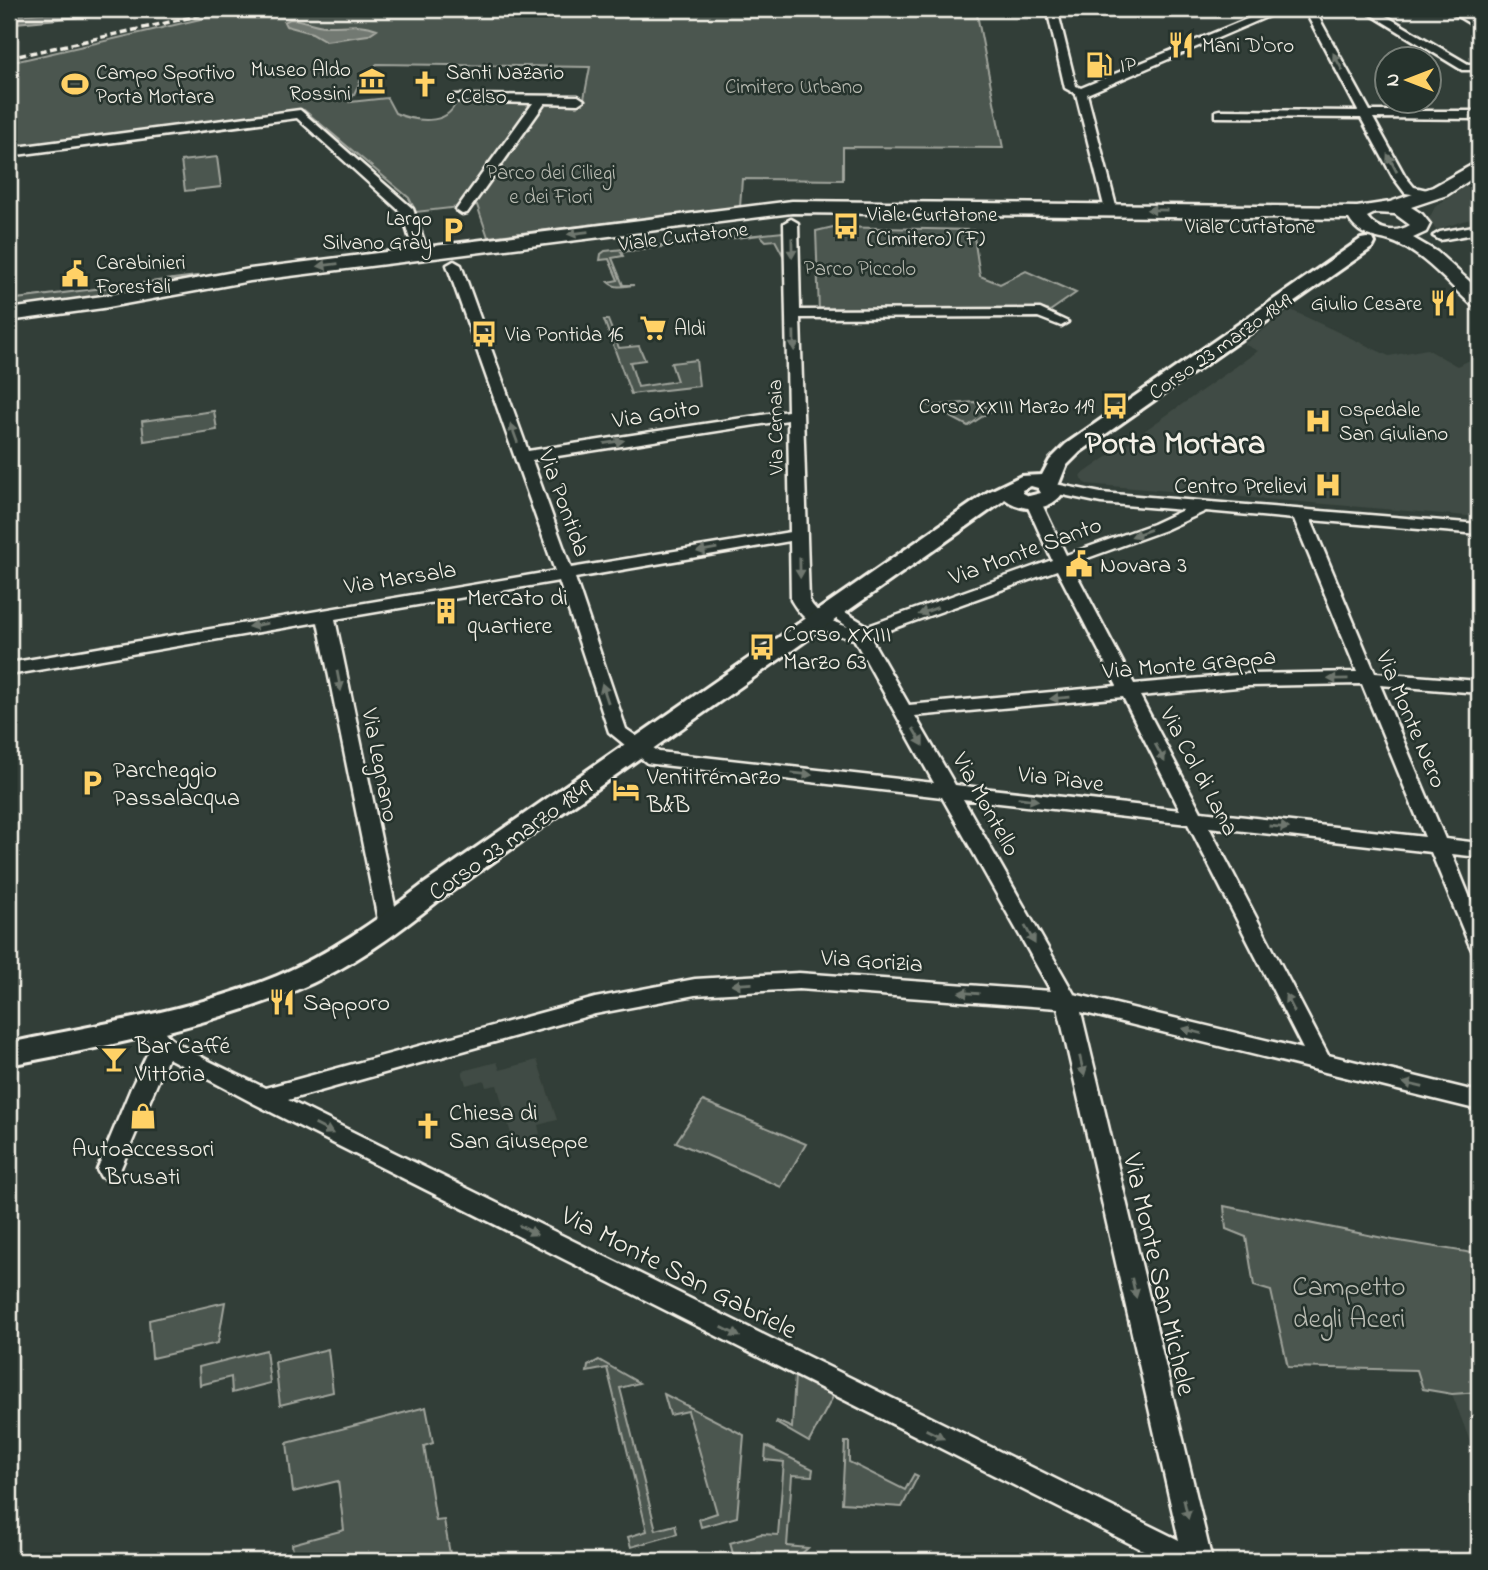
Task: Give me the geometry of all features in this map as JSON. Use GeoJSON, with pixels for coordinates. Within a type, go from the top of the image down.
{"type":"FeatureCollection","features":[{"type":"Feature","properties":{"kind":"main road","name":"Corso 23 marzo 1849"},"geometry":{"type":"LineString","coordinates":[[1436,193],[1390,208],[1372,208],[1384,229],[1479,166]]}},
{"type":"Feature","properties":{"kind":"main road","name":"Viale Curtatone"},"geometry":{"type":"LineString","coordinates":[[9,315],[103,302],[250,275],[792,207],[1111,210],[1384,229]]}},
{"type":"Feature","properties":{"kind":"main road"},"geometry":{"type":"LineString","coordinates":[[1390,208],[1406,212],[1384,229],[1430,256],[1479,301]]}},
{"type":"Feature","properties":{"kind":"main road","name":"Viale Curtatone"},"geometry":{"type":"LineString","coordinates":[[9,323],[791,223],[1384,229]]}},
{"type":"Feature","properties":{"kind":"street"},"geometry":{"type":"LineString","coordinates":[[1052,9],[1071,88],[1080,92],[1280,9]]}},
{"type":"Feature","properties":{"kind":"street"},"geometry":{"type":"LineString","coordinates":[[1309,9],[1399,177],[1410,190],[1436,193]]}},
{"type":"Feature","properties":{"kind":"street"},"geometry":{"type":"LineString","coordinates":[[1367,9],[1466,68],[1479,67]]}},
{"type":"Feature","properties":{"kind":"street"},"geometry":{"type":"LineString","coordinates":[[1455,9],[1479,26]]}},
{"type":"Feature","properties":{"kind":"street"},"geometry":{"type":"LineString","coordinates":[[1080,92],[1111,210]]}},
{"type":"Feature","properties":{"kind":"street"},"geometry":{"type":"LineString","coordinates":[[455,99],[578,100]]}},
{"type":"Feature","properties":{"kind":"street"},"geometry":{"type":"LineString","coordinates":[[462,210],[542,99]]}},
{"type":"Feature","properties":{"kind":"street"},"geometry":{"type":"LineString","coordinates":[[9,152],[300,114],[408,212],[421,253]]}},
{"type":"Feature","properties":{"kind":"street"},"geometry":{"type":"LineString","coordinates":[[1220,114],[1479,115]]}},
{"type":"Feature","properties":{"kind":"street","name":"Via Cernaia"},"geometry":{"type":"LineString","coordinates":[[791,223],[800,600],[811,615],[828,616]]}},
{"type":"Feature","properties":{"kind":"street","name":"Corso 23 marzo 1849"},"geometry":{"type":"LineString","coordinates":[[963,521],[995,508],[1041,496],[1057,464],[1073,448],[1384,229]]}},
{"type":"Feature","properties":{"kind":"street"},"geometry":{"type":"LineString","coordinates":[[1440,236],[1479,229]]}},
{"type":"Feature","properties":{"kind":"street","name":"Via Pontida"},"geometry":{"type":"LineString","coordinates":[[454,265],[618,732],[640,749]]}},
{"type":"Feature","properties":{"kind":"street"},"geometry":{"type":"LineString","coordinates":[[793,314],[1040,313],[1061,321]]}},
{"type":"Feature","properties":{"kind":"street","name":"Via Goito"},"geometry":{"type":"LineString","coordinates":[[522,457],[796,414]]}},
{"type":"Feature","properties":{"kind":"street","name":"Corso 23 marzo 1849"},"geometry":{"type":"LineString","coordinates":[[9,1054],[155,1035],[224,1004],[286,983],[337,957],[388,925],[430,893],[640,749],[979,508],[1018,484],[1055,456],[1073,448]]}},
{"type":"Feature","properties":{"kind":"street"},"geometry":{"type":"LineString","coordinates":[[1018,484],[1014,496],[1101,498],[1479,528]]}},
{"type":"Feature","properties":{"kind":"street","name":"Via Col di Lana"},"geometry":{"type":"LineString","coordinates":[[1041,496],[1062,562],[1321,1063]]}},
{"type":"Feature","properties":{"kind":"street","name":"Via Monte Santo"},"geometry":{"type":"LineString","coordinates":[[860,635],[1159,527],[1204,506]]}},
{"type":"Feature","properties":{"kind":"street","name":"Via Monte Nero"},"geometry":{"type":"LineString","coordinates":[[1300,514],[1479,944]]}},
{"type":"Feature","properties":{"kind":"street","name":"Via Marsala"},"geometry":{"type":"LineString","coordinates":[[9,668],[799,535]]}},
{"type":"Feature","properties":{"kind":"street","name":"Via Legnano"},"geometry":{"type":"LineString","coordinates":[[325,614],[388,925]]}},
{"type":"Feature","properties":{"kind":"street"},"geometry":{"type":"LineString","coordinates":[[828,616],[834,630],[860,635]]}},
{"type":"Feature","properties":{"kind":"street","name":"Via Montello"},"geometry":{"type":"LineString","coordinates":[[860,635],[1067,1000]]}},
{"type":"Feature","properties":{"kind":"street","name":"Via Monte Grappa"},"geometry":{"type":"LineString","coordinates":[[904,711],[1128,693],[1248,680],[1369,678],[1479,687]]}},
{"type":"Feature","properties":{"kind":"street","name":"Via Piave"},"geometry":{"type":"LineString","coordinates":[[640,749],[654,758],[1479,850]]}},
{"type":"Feature","properties":{"kind":"street","name":"Via Gorizia"},"geometry":{"type":"LineString","coordinates":[[263,1098],[595,1006],[695,987],[799,981],[1067,1000],[1479,1101]]}},
{"type":"Feature","properties":{"kind":"street","name":"Via Monte San Michele"},"geometry":{"type":"LineString","coordinates":[[1067,1000],[1196,1561]]}},
{"type":"Feature","properties":{"kind":"street"},"geometry":{"type":"LineString","coordinates":[[109,1170],[142,1088],[155,1035]]}},
{"type":"Feature","properties":{"kind":"street","name":"Via Monte San Gabriele"},"geometry":{"type":"LineString","coordinates":[[155,1035],[263,1098],[1196,1561]]}},
{"type":"Feature","properties":{"kind":"shaded area"},"geometry":{"type":"Polygon","coordinates":[[[101,9],[165,9],[15,23],[19,15],[101,9]]]}},
{"type":"Feature","properties":{"kind":"shaded area"},"geometry":{"type":"Polygon","coordinates":[[[290,19],[324,26],[358,25],[377,29],[368,35],[326,41],[312,33],[286,26],[284,22],[290,19]]]}},
{"type":"Feature","properties":{"kind":"shaded area"},"geometry":{"type":"Polygon","coordinates":[[[1466,186],[1479,192],[1479,216],[1436,230],[1429,219],[1435,207],[1466,186]]]}},
{"type":"Feature","properties":{"kind":"shaded area","name":"Ospedale San Giuliano"},"geometry":{"type":"Polygon","coordinates":[[[1291,310],[1389,356],[1427,349],[1457,366],[1472,359],[1479,366],[1479,517],[1086,484],[1080,476],[1258,351],[1244,344],[1291,310]]]}},
{"type":"Feature","properties":{"kind":"shaded area"},"geometry":{"type":"Polygon","coordinates":[[[537,1060],[557,1120],[538,1125],[540,1134],[513,1141],[497,1085],[486,1087],[484,1080],[466,1085],[462,1071],[497,1062],[500,1070],[537,1060]]]}},
{"type":"Feature","properties":{"kind":"shaded area"},"geometry":{"type":"Polygon","coordinates":[[[1479,1392],[1479,1465],[1452,1394],[1479,1392]]]}},
{"type":"Feature","properties":{"kind":"green space"},"geometry":{"type":"Polygon","coordinates":[[[244,9],[976,9],[1003,148],[843,147],[843,180],[742,179],[740,207],[488,237],[477,205],[416,212],[409,198],[304,110],[9,149],[9,63],[244,9]],[[377,64],[363,76],[350,102],[387,98],[395,113],[420,120],[438,119],[452,110],[456,102],[583,104],[590,67],[377,64]]]}},
{"type":"Feature","properties":{"kind":"green space"},"geometry":{"type":"Polygon","coordinates":[[[217,157],[221,187],[185,191],[181,161],[217,157]]]}},
{"type":"Feature","properties":{"kind":"green space","name":"Parco Piccolo"},"geometry":{"type":"Polygon","coordinates":[[[833,227],[973,230],[980,276],[1000,284],[1026,271],[1076,293],[1050,311],[819,311],[816,231],[833,227]]]}},
{"type":"Feature","properties":{"kind":"green space"},"geometry":{"type":"Polygon","coordinates":[[[783,232],[785,259],[775,240],[766,241],[760,235],[621,252],[623,256],[612,258],[623,285],[634,285],[614,286],[608,282],[618,280],[609,259],[600,260],[605,251],[783,232]]]}},
{"type":"Feature","properties":{"kind":"green space"},"geometry":{"type":"Polygon","coordinates":[[[197,276],[185,282],[138,293],[9,311],[9,300],[197,276]]]}},
{"type":"Feature","properties":{"kind":"green space"},"geometry":{"type":"Polygon","coordinates":[[[604,320],[608,320],[619,348],[639,346],[645,360],[630,362],[638,387],[677,381],[671,363],[696,360],[699,386],[631,394],[604,320]]]}},
{"type":"Feature","properties":{"kind":"green space"},"geometry":{"type":"Polygon","coordinates":[[[974,402],[992,410],[968,426],[930,406],[974,402]]]}},
{"type":"Feature","properties":{"kind":"green space"},"geometry":{"type":"Polygon","coordinates":[[[214,411],[217,430],[144,441],[142,421],[214,411]]]}},
{"type":"Feature","properties":{"kind":"green space"},"geometry":{"type":"Polygon","coordinates":[[[703,1101],[806,1144],[781,1187],[676,1142],[703,1101]]]}},
{"type":"Feature","properties":{"kind":"green space","name":"Campetto degli Aceri"},"geometry":{"type":"Polygon","coordinates":[[[1224,1206],[1393,1240],[1479,1254],[1479,1392],[1452,1394],[1423,1389],[1417,1370],[1288,1367],[1271,1291],[1254,1286],[1246,1237],[1226,1229],[1224,1206]]]}},
{"type":"Feature","properties":{"kind":"green space"},"geometry":{"type":"Polygon","coordinates":[[[225,1302],[218,1343],[152,1358],[149,1320],[225,1302]]]}},
{"type":"Feature","properties":{"kind":"green space"},"geometry":{"type":"Polygon","coordinates":[[[328,1349],[333,1392],[280,1405],[275,1362],[328,1349]]]}},
{"type":"Feature","properties":{"kind":"green space"},"geometry":{"type":"Polygon","coordinates":[[[266,1350],[270,1383],[232,1393],[231,1377],[200,1385],[199,1367],[266,1350]]]}},
{"type":"Feature","properties":{"kind":"green space"},"geometry":{"type":"Polygon","coordinates":[[[599,1360],[639,1383],[620,1388],[656,1530],[675,1525],[677,1534],[631,1547],[628,1537],[647,1531],[607,1368],[587,1372],[588,1366],[599,1360]]]}},
{"type":"Feature","properties":{"kind":"green space"},"geometry":{"type":"Polygon","coordinates":[[[795,1374],[835,1393],[809,1442],[776,1423],[777,1421],[792,1428],[795,1374]]]}},
{"type":"Feature","properties":{"kind":"green space"},"geometry":{"type":"Polygon","coordinates":[[[664,1394],[744,1435],[737,1517],[701,1527],[699,1519],[717,1513],[688,1411],[670,1415],[664,1394]]]}},
{"type":"Feature","properties":{"kind":"green space"},"geometry":{"type":"Polygon","coordinates":[[[426,1407],[433,1443],[424,1446],[436,1521],[444,1520],[450,1554],[423,1561],[294,1561],[292,1544],[344,1530],[338,1481],[293,1492],[287,1443],[426,1407]]]}},
{"type":"Feature","properties":{"kind":"green space"},"geometry":{"type":"Polygon","coordinates":[[[845,1442],[849,1442],[849,1462],[905,1490],[914,1474],[918,1476],[902,1507],[842,1503],[845,1442]]]}},
{"type":"Feature","properties":{"kind":"green space"},"geometry":{"type":"Polygon","coordinates":[[[766,1446],[813,1469],[812,1476],[792,1475],[787,1546],[808,1548],[793,1561],[735,1561],[730,1543],[761,1534],[778,1535],[784,1462],[765,1460],[766,1446]]]}},
{"type":"Feature","properties":{"kind":"waterway"},"geometry":{"type":"LineString","coordinates":[[9,19],[43,17]]}},
{"type":"Feature","properties":{"kind":"railway"},"geometry":{"type":"LineString","coordinates":[[9,58],[228,9]]}},
{"type":"Feature","properties":{"kind":"place","name":"Mani D'Oro"},"geometry":{"type":"Point","coordinates":[1181,45]}},
{"type":"Feature","properties":{"kind":"place","name":"IP"},"geometry":{"type":"Point","coordinates":[1099,65]}},
{"type":"Feature","properties":{"kind":"place","name":"Museo Aldo Rossini"},"geometry":{"type":"Point","coordinates":[372,81]}},
{"type":"Feature","properties":{"kind":"place","name":"Campo Sportivo Porta Mortara"},"geometry":{"type":"Point","coordinates":[75,84]}},
{"type":"Feature","properties":{"kind":"place","name":"Santi Nazario e Celso"},"geometry":{"type":"Point","coordinates":[425,84]}},
{"type":"Feature","properties":{"kind":"place","name":"Viale Curtatone (Cimitero) (F)"},"geometry":{"type":"Point","coordinates":[846,226]}},
{"type":"Feature","properties":{"kind":"place","name":"Largo Silvano Gray"},"geometry":{"type":"Point","coordinates":[453,230]}},
{"type":"Feature","properties":{"kind":"place","name":"Carabinieri Forestali"},"geometry":{"type":"Point","coordinates":[75,274]}},
{"type":"Feature","properties":{"kind":"place","name":"Giulio Cesare"},"geometry":{"type":"Point","coordinates":[1443,303]}},
{"type":"Feature","properties":{"kind":"place","name":"Aldi"},"geometry":{"type":"Point","coordinates":[653,328]}},
{"type":"Feature","properties":{"kind":"place","name":"Via Pontida 16"},"geometry":{"type":"Point","coordinates":[484,334]}},
{"type":"Feature","properties":{"kind":"place","name":"Corso XXIII Marzo 119"},"geometry":{"type":"Point","coordinates":[1115,406]}},
{"type":"Feature","properties":{"kind":"place","name":"Ospedale San Giuliano"},"geometry":{"type":"Point","coordinates":[1318,421]}},
{"type":"Feature","properties":{"kind":"place","name":"Centro Prelievi"},"geometry":{"type":"Point","coordinates":[1328,485]}},
{"type":"Feature","properties":{"kind":"place","name":"Novara 3"},"geometry":{"type":"Point","coordinates":[1079,564]}},
{"type":"Feature","properties":{"kind":"place","name":"Mercato di quartiere"},"geometry":{"type":"Point","coordinates":[446,611]}},
{"type":"Feature","properties":{"kind":"place","name":"Corso XXIII Marzo 63"},"geometry":{"type":"Point","coordinates":[762,647]}},
{"type":"Feature","properties":{"kind":"place","name":"Parcheggio Passalacqua"},"geometry":{"type":"Point","coordinates":[92,783]}},
{"type":"Feature","properties":{"kind":"place","name":"Ventitrémarzo B&B"},"geometry":{"type":"Point","coordinates":[626,790]}},
{"type":"Feature","properties":{"kind":"place","name":"Sapporo"},"geometry":{"type":"Point","coordinates":[282,1002]}},
{"type":"Feature","properties":{"kind":"place","name":"Bar Caffé Vittoria"},"geometry":{"type":"Point","coordinates":[114,1059]}},
{"type":"Feature","properties":{"kind":"place","name":"Autoaccessori Brusati"},"geometry":{"type":"Point","coordinates":[143,1116]}},
{"type":"Feature","properties":{"kind":"place","name":"Chiesa di San Giuseppe"},"geometry":{"type":"Point","coordinates":[428,1126]}},
{"type":"Feature","properties":{"kind":"district","name":"Porta Mortara"},"geometry":{"type":"Point","coordinates":[1175,442]}},
{"type":"Feature","properties":{"kind":"park label","name":"Cimitero Urbano"},"geometry":{"type":"Point","coordinates":[794,86]}},
{"type":"Feature","properties":{"kind":"park label","name":"Parco dei Ciliegi e dei Fiori"},"geometry":{"type":"Point","coordinates":[551,184]}}]}
